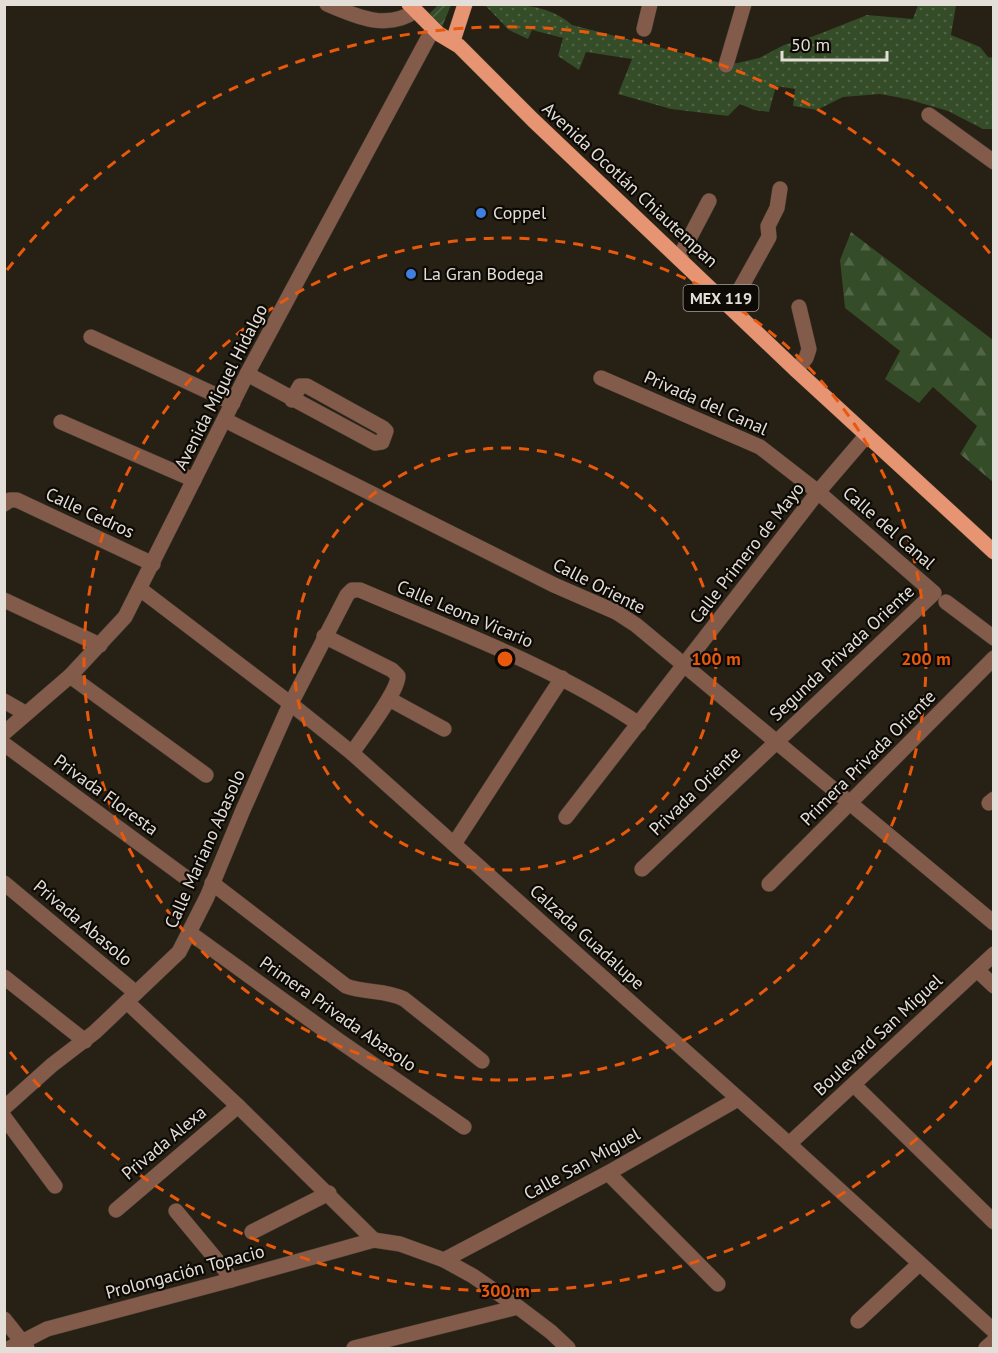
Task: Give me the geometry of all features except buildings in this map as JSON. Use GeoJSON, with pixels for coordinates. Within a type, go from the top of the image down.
{"type":"FeatureCollection","features":[{"type":"Feature","properties":{"kind":"main road"},"geometry":{"type":"LineString","coordinates":[[453,41],[465,4]]}},
{"type":"Feature","properties":{"kind":"main road","name":"Avenida Ocotlán Chiautempan"},"geometry":{"type":"LineString","coordinates":[[416,7],[434,29],[453,41],[796,370],[993,552]]}},
{"type":"Feature","properties":{"kind":"street"},"geometry":{"type":"LineString","coordinates":[[327,4],[349,14],[386,22],[407,17],[416,7]]}},
{"type":"Feature","properties":{"kind":"street"},"geometry":{"type":"LineString","coordinates":[[644,29],[650,4]]}},
{"type":"Feature","properties":{"kind":"street"},"geometry":{"type":"LineString","coordinates":[[726,65],[744,4]]}},
{"type":"Feature","properties":{"kind":"street","name":"Avenida Miguel Hidalgo"},"geometry":{"type":"LineString","coordinates":[[4,733],[70,676],[124,617],[248,374],[434,29]]}},
{"type":"Feature","properties":{"kind":"street"},"geometry":{"type":"LineString","coordinates":[[928,115],[993,162]]}},
{"type":"Feature","properties":{"kind":"street"},"geometry":{"type":"LineString","coordinates":[[730,307],[769,237],[768,226],[777,208],[780,189]]}},
{"type":"Feature","properties":{"kind":"street"},"geometry":{"type":"LineString","coordinates":[[679,258],[709,201]]}},
{"type":"Feature","properties":{"kind":"street"},"geometry":{"type":"LineString","coordinates":[[796,370],[806,358],[809,349],[799,308]]}},
{"type":"Feature","properties":{"kind":"street"},"geometry":{"type":"LineString","coordinates":[[91,337],[233,403]]}},
{"type":"Feature","properties":{"kind":"street"},"geometry":{"type":"LineString","coordinates":[[248,374],[292,400],[375,443],[382,442],[386,436],[383,428],[307,386],[300,386],[292,400]]}},
{"type":"Feature","properties":{"kind":"street","name":"Privada del Canal"},"geometry":{"type":"LineString","coordinates":[[602,378],[760,447],[818,492]]}},
{"type":"Feature","properties":{"kind":"street","name":"Calle Oriente"},"geometry":{"type":"LineString","coordinates":[[225,420],[554,585],[616,612],[658,642],[993,923]]}},
{"type":"Feature","properties":{"kind":"street"},"geometry":{"type":"LineString","coordinates":[[62,422],[194,480]]}},
{"type":"Feature","properties":{"kind":"street","name":"Calle Primero de Mayo"},"geometry":{"type":"LineString","coordinates":[[566,817],[818,492],[866,436]]}},
{"type":"Feature","properties":{"kind":"street","name":"Calle del Canal"},"geometry":{"type":"LineString","coordinates":[[818,492],[940,598],[993,639]]}},
{"type":"Feature","properties":{"kind":"street","name":"Calle Cedros"},"geometry":{"type":"LineString","coordinates":[[7,502],[17,500],[153,564]]}},
{"type":"Feature","properties":{"kind":"street","name":"Calzada Guadalupe"},"geometry":{"type":"LineString","coordinates":[[140,589],[352,753],[789,1144],[993,1331]]}},
{"type":"Feature","properties":{"kind":"street","name":"Calle Mariano Abasolo"},"geometry":{"type":"LineString","coordinates":[[5,1107],[52,1065],[85,1041],[179,952],[190,933],[291,704],[324,636],[352,590]]}},
{"type":"Feature","properties":{"kind":"street","name":"Calle Leona Vicario"},"geometry":{"type":"LineString","coordinates":[[352,590],[360,590],[562,678],[602,699],[639,724]]}},
{"type":"Feature","properties":{"kind":"street","name":"Segunda Privada Oriente"},"geometry":{"type":"LineString","coordinates":[[776,742],[940,598]]}},
{"type":"Feature","properties":{"kind":"street"},"geometry":{"type":"LineString","coordinates":[[4,600],[100,645]]}},
{"type":"Feature","properties":{"kind":"street"},"geometry":{"type":"LineString","coordinates":[[324,636],[392,670],[398,676],[388,699],[352,753]]}},
{"type":"Feature","properties":{"kind":"street","name":"Primera Privada Oriente"},"geometry":{"type":"LineString","coordinates":[[769,884],[850,805],[993,658]]}},
{"type":"Feature","properties":{"kind":"street"},"geometry":{"type":"LineString","coordinates":[[70,676],[206,775]]}},
{"type":"Feature","properties":{"kind":"street"},"geometry":{"type":"LineString","coordinates":[[454,844],[562,678]]}},
{"type":"Feature","properties":{"kind":"street"},"geometry":{"type":"LineString","coordinates":[[388,699],[444,729]]}},
{"type":"Feature","properties":{"kind":"street"},"geometry":{"type":"LineString","coordinates":[[4,700],[25,713]]}},
{"type":"Feature","properties":{"kind":"street","name":"Privada Oriente"},"geometry":{"type":"LineString","coordinates":[[642,869],[776,742]]}},
{"type":"Feature","properties":{"kind":"street","name":"Privada Floresta"},"geometry":{"type":"LineString","coordinates":[[4,744],[185,877]]}},
{"type":"Feature","properties":{"kind":"street","name":"Privada Abasolo"},"geometry":{"type":"LineString","coordinates":[[4,883],[132,998]]}},
{"type":"Feature","properties":{"kind":"street","name":"Primera Privada Abasolo"},"geometry":{"type":"LineString","coordinates":[[212,883],[346,986],[391,994],[404,999],[482,1061]]}},
{"type":"Feature","properties":{"kind":"street","name":"Primera Privada Abasolo"},"geometry":{"type":"LineString","coordinates":[[190,933],[338,1040],[464,1127]]}},
{"type":"Feature","properties":{"kind":"street","name":"Boulevard San Miguel"},"geometry":{"type":"LineString","coordinates":[[789,1144],[993,954]]}},
{"type":"Feature","properties":{"kind":"street"},"geometry":{"type":"LineString","coordinates":[[977,970],[993,986]]}},
{"type":"Feature","properties":{"kind":"street"},"geometry":{"type":"LineString","coordinates":[[4,977],[85,1041]]}},
{"type":"Feature","properties":{"kind":"street"},"geometry":{"type":"LineString","coordinates":[[132,998],[374,1240]]}},
{"type":"Feature","properties":{"kind":"street"},"geometry":{"type":"LineString","coordinates":[[854,1085],[993,1222]]}},
{"type":"Feature","properties":{"kind":"street","name":"Calle San Miguel"},"geometry":{"type":"LineString","coordinates":[[444,1260],[608,1173],[738,1099]]}},
{"type":"Feature","properties":{"kind":"street","name":"Privada Alexa"},"geometry":{"type":"LineString","coordinates":[[116,1210],[238,1106]]}},
{"type":"Feature","properties":{"kind":"street"},"geometry":{"type":"LineString","coordinates":[[5,1107],[55,1186]]}},
{"type":"Feature","properties":{"kind":"street"},"geometry":{"type":"LineString","coordinates":[[608,1173],[718,1284]]}},
{"type":"Feature","properties":{"kind":"street"},"geometry":{"type":"LineString","coordinates":[[252,1232],[329,1193]]}},
{"type":"Feature","properties":{"kind":"street"},"geometry":{"type":"LineString","coordinates":[[176,1211],[231,1280]]}},
{"type":"Feature","properties":{"kind":"street","name":"Prolongación Topacio"},"geometry":{"type":"LineString","coordinates":[[20,1346],[47,1329],[374,1240],[400,1244],[444,1260],[488,1285],[551,1332],[568,1348]]}},
{"type":"Feature","properties":{"kind":"street"},"geometry":{"type":"LineString","coordinates":[[858,1321],[920,1263]]}},
{"type":"Feature","properties":{"kind":"street"},"geometry":{"type":"LineString","coordinates":[[354,1348],[518,1307]]}},
{"type":"Feature","properties":{"kind":"street"},"geometry":{"type":"LineString","coordinates":[[4,1319],[20,1346]]}},
{"type":"Feature","properties":{"kind":"street"},"geometry":{"type":"LineString","coordinates":[[986,1348],[993,1341]]}},
{"type":"Feature","properties":{"kind":"green space"},"geometry":{"type":"Polygon","coordinates":[[[484,4],[519,5],[542,9],[572,25],[729,65],[759,58],[784,45],[867,15],[913,19],[918,5],[956,5],[951,35],[980,47],[988,57],[993,58],[993,129],[983,129],[948,111],[880,94],[843,97],[817,110],[793,106],[795,89],[776,86],[769,112],[754,110],[740,104],[728,116],[671,109],[618,94],[632,59],[586,52],[579,70],[558,56],[563,38],[532,30],[528,39],[509,30],[484,4]]]}},
{"type":"Feature","properties":{"kind":"green space"},"geometry":{"type":"Polygon","coordinates":[[[438,5],[451,5],[442,27],[427,16],[438,5]]]}},
{"type":"Feature","properties":{"kind":"green space"},"geometry":{"type":"Polygon","coordinates":[[[851,232],[993,340],[993,482],[960,454],[977,426],[933,387],[919,403],[885,379],[900,351],[845,308],[840,260],[851,232]]]}},
{"type":"Feature","properties":{"kind":"place","name":"Coppel"},"geometry":{"type":"Point","coordinates":[481,213]}},
{"type":"Feature","properties":{"kind":"place","name":"La Gran Bodega"},"geometry":{"type":"Point","coordinates":[411,274]}}]}
